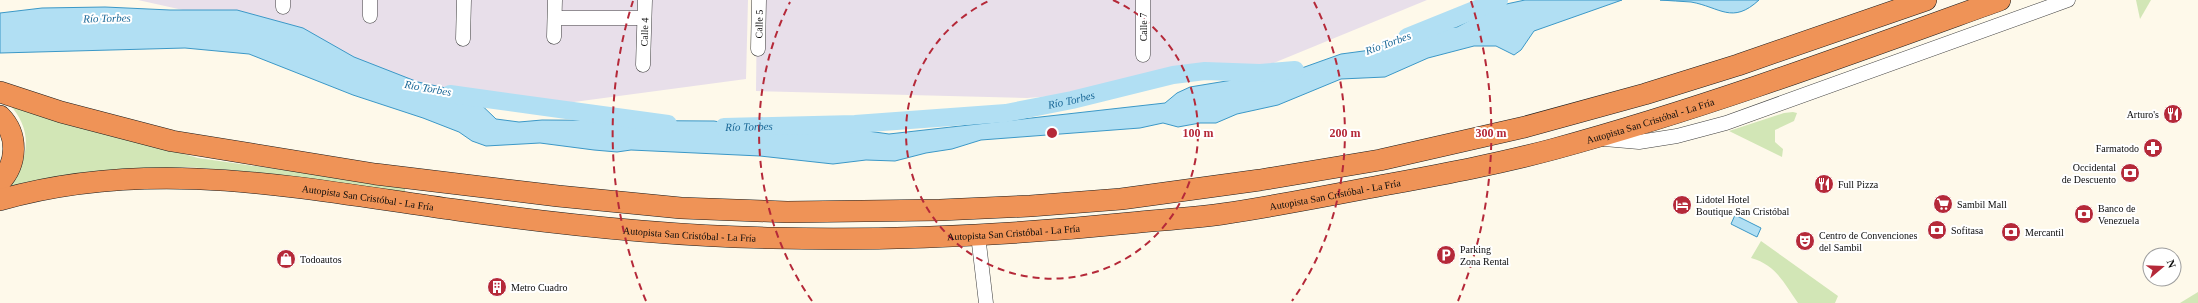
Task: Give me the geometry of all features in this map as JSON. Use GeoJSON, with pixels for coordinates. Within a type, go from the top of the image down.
{"type":"FeatureCollection","features":[{"type":"Feature","properties":{"kind":"highway"},"geometry":{"type":"LineString","coordinates":[[0,92],[61,112],[172,141],[375,174],[558,196],[681,208],[787,212],[940,210],[1030,206],[1121,199],[1260,180],[1380,160],[1525,127],[1645,94],[1738,65],[1926,0]]}},
{"type":"Feature","properties":{"kind":"highway","name":"Autopista San Cristóbal - La Fría"},"geometry":{"type":"LineString","coordinates":[[0,200],[20,194],[110,180],[199,178],[291,185],[530,221],[610,230],[770,238],[853,239],[978,235],[1064,230],[1220,214],[1462,171],[1592,138],[1685,110],[1829,62],[2000,0]]}},
{"type":"Feature","properties":{"kind":"highway"},"geometry":{"type":"LineString","coordinates":[[0,116],[11,136],[15,154],[10,168],[0,182]]}},
{"type":"Feature","properties":{"kind":"street"},"geometry":{"type":"LineString","coordinates":[[370,0],[370,16]]}},
{"type":"Feature","properties":{"kind":"street"},"geometry":{"type":"LineString","coordinates":[[463,38],[464,0]]}},
{"type":"Feature","properties":{"kind":"street"},"geometry":{"type":"LineString","coordinates":[[554,37],[555,0]]}},
{"type":"Feature","properties":{"kind":"street","name":"Calle 4"},"geometry":{"type":"LineString","coordinates":[[643,65],[644,0]]}},
{"type":"Feature","properties":{"kind":"street","name":"Calle 5"},"geometry":{"type":"LineString","coordinates":[[758,49],[759,0]]}},
{"type":"Feature","properties":{"kind":"street","name":"Calle 7"},"geometry":{"type":"LineString","coordinates":[[1143,0],[1143,55]]}},
{"type":"Feature","properties":{"kind":"street"},"geometry":{"type":"LineString","coordinates":[[1592,138],[1639,142],[1677,136],[1726,123],[2068,0]]}},
{"type":"Feature","properties":{"kind":"street"},"geometry":{"type":"LineString","coordinates":[[555,18],[644,18]]}},
{"type":"Feature","properties":{"kind":"street"},"geometry":{"type":"LineString","coordinates":[[978,235],[986,303]]}},
{"type":"Feature","properties":{"kind":"shaded area"},"geometry":{"type":"Polygon","coordinates":[[[138,0],[748,0],[746,79],[514,110],[445,93],[282,32],[138,0]]]}},
{"type":"Feature","properties":{"kind":"shaded area"},"geometry":{"type":"Polygon","coordinates":[[[757,0],[1427,0],[1254,71],[1116,91],[1027,98],[756,91],[757,0]]]}},
{"type":"Feature","properties":{"kind":"green space"},"geometry":{"type":"Polygon","coordinates":[[[2136,0],[2151,0],[2140,19],[2136,0]]]}},
{"type":"Feature","properties":{"kind":"green space"},"geometry":{"type":"Polygon","coordinates":[[[8,103],[198,158],[405,187],[405,193],[230,170],[188,167],[155,169],[2,191],[18,171],[26,148],[26,137],[23,125],[17,114],[8,103]]]}},
{"type":"Feature","properties":{"kind":"green space"},"geometry":{"type":"Polygon","coordinates":[[[1784,113],[1797,113],[1794,121],[1775,130],[1775,142],[1783,149],[1782,157],[1729,131],[1784,113]]]}},
{"type":"Feature","properties":{"kind":"green space"},"geometry":{"type":"Polygon","coordinates":[[[1761,241],[1838,296],[1835,303],[1798,303],[1784,282],[1773,270],[1760,261],[1751,258],[1761,241]]]}},
{"type":"Feature","properties":{"kind":"green space"},"geometry":{"type":"Polygon","coordinates":[[[2198,292],[2198,303],[2180,303],[2198,292]]]}},
{"type":"Feature","properties":{"kind":"water"},"geometry":{"type":"Polygon","coordinates":[[[1525,0],[1622,0],[1534,31],[1521,50],[1514,55],[1496,46],[1474,46],[1428,58],[1385,77],[1341,79],[1278,105],[1237,114],[1216,123],[1200,123],[1178,127],[1163,123],[1140,128],[981,140],[952,149],[926,153],[895,161],[866,160],[833,164],[760,156],[631,150],[617,152],[540,143],[486,146],[472,141],[459,132],[423,118],[353,95],[249,54],[185,48],[0,53],[0,13],[42,8],[105,7],[170,10],[237,10],[303,28],[354,57],[418,82],[469,93],[496,119],[519,122],[542,120],[714,121],[777,132],[839,127],[889,134],[1165,103],[1177,93],[1190,87],[1299,69],[1341,54],[1371,50],[1419,30],[1457,27],[1497,6],[1525,0]]]}},
{"type":"Feature","properties":{"kind":"water"},"geometry":{"type":"Polygon","coordinates":[[[1660,0],[1759,0],[1741,12],[1733,13],[1691,2],[1660,0]]]}},
{"type":"Feature","properties":{"kind":"water"},"geometry":{"type":"Polygon","coordinates":[[[1735,215],[1761,228],[1757,237],[1731,224],[1735,215]]]}},
{"type":"Feature","properties":{"kind":"waterway","name":"Río Torbes"},"geometry":{"type":"LineString","coordinates":[[1407,37],[1499,0]]}},
{"type":"Feature","properties":{"kind":"waterway","name":"Río Torbes"},"geometry":{"type":"LineString","coordinates":[[724,127],[855,124],[1006,113],[1072,100],[1173,75],[1205,71],[1260,73],[1295,70]]}},
{"type":"Feature","properties":{"kind":"waterway","name":"Río Torbes"},"geometry":{"type":"LineString","coordinates":[[450,94],[668,124]]}},
{"type":"Feature","properties":{"kind":"place","name":"Arturo's"},"geometry":{"type":"Point","coordinates":[2173,114]}},
{"type":"Feature","properties":{"kind":"place","name":"Farmatodo"},"geometry":{"type":"Point","coordinates":[2153,148]}},
{"type":"Feature","properties":{"kind":"place","name":"Occidental de Descuento"},"geometry":{"type":"Point","coordinates":[2130,173]}},
{"type":"Feature","properties":{"kind":"place","name":"Full Pizza"},"geometry":{"type":"Point","coordinates":[1824,184]}},
{"type":"Feature","properties":{"kind":"place","name":"Sambil Mall"},"geometry":{"type":"Point","coordinates":[1943,204]}},
{"type":"Feature","properties":{"kind":"place","name":"Lidotel Hotel Boutique San Cristóbal"},"geometry":{"type":"Point","coordinates":[1682,205]}},
{"type":"Feature","properties":{"kind":"place","name":"Banco de Venezuela"},"geometry":{"type":"Point","coordinates":[2084,214]}},
{"type":"Feature","properties":{"kind":"place","name":"Sofitasa"},"geometry":{"type":"Point","coordinates":[1937,230]}},
{"type":"Feature","properties":{"kind":"place","name":"Mercantil"},"geometry":{"type":"Point","coordinates":[2011,232]}},
{"type":"Feature","properties":{"kind":"place","name":"Centro de Convenciones del Sambil"},"geometry":{"type":"Point","coordinates":[1805,241]}},
{"type":"Feature","properties":{"kind":"place","name":"Parking Zona Rental"},"geometry":{"type":"Point","coordinates":[1446,255]}},
{"type":"Feature","properties":{"kind":"place","name":"Todoautos"},"geometry":{"type":"Point","coordinates":[286,259]}},
{"type":"Feature","properties":{"kind":"place","name":"Metro Cuadro"},"geometry":{"type":"Point","coordinates":[497,287]}}]}
